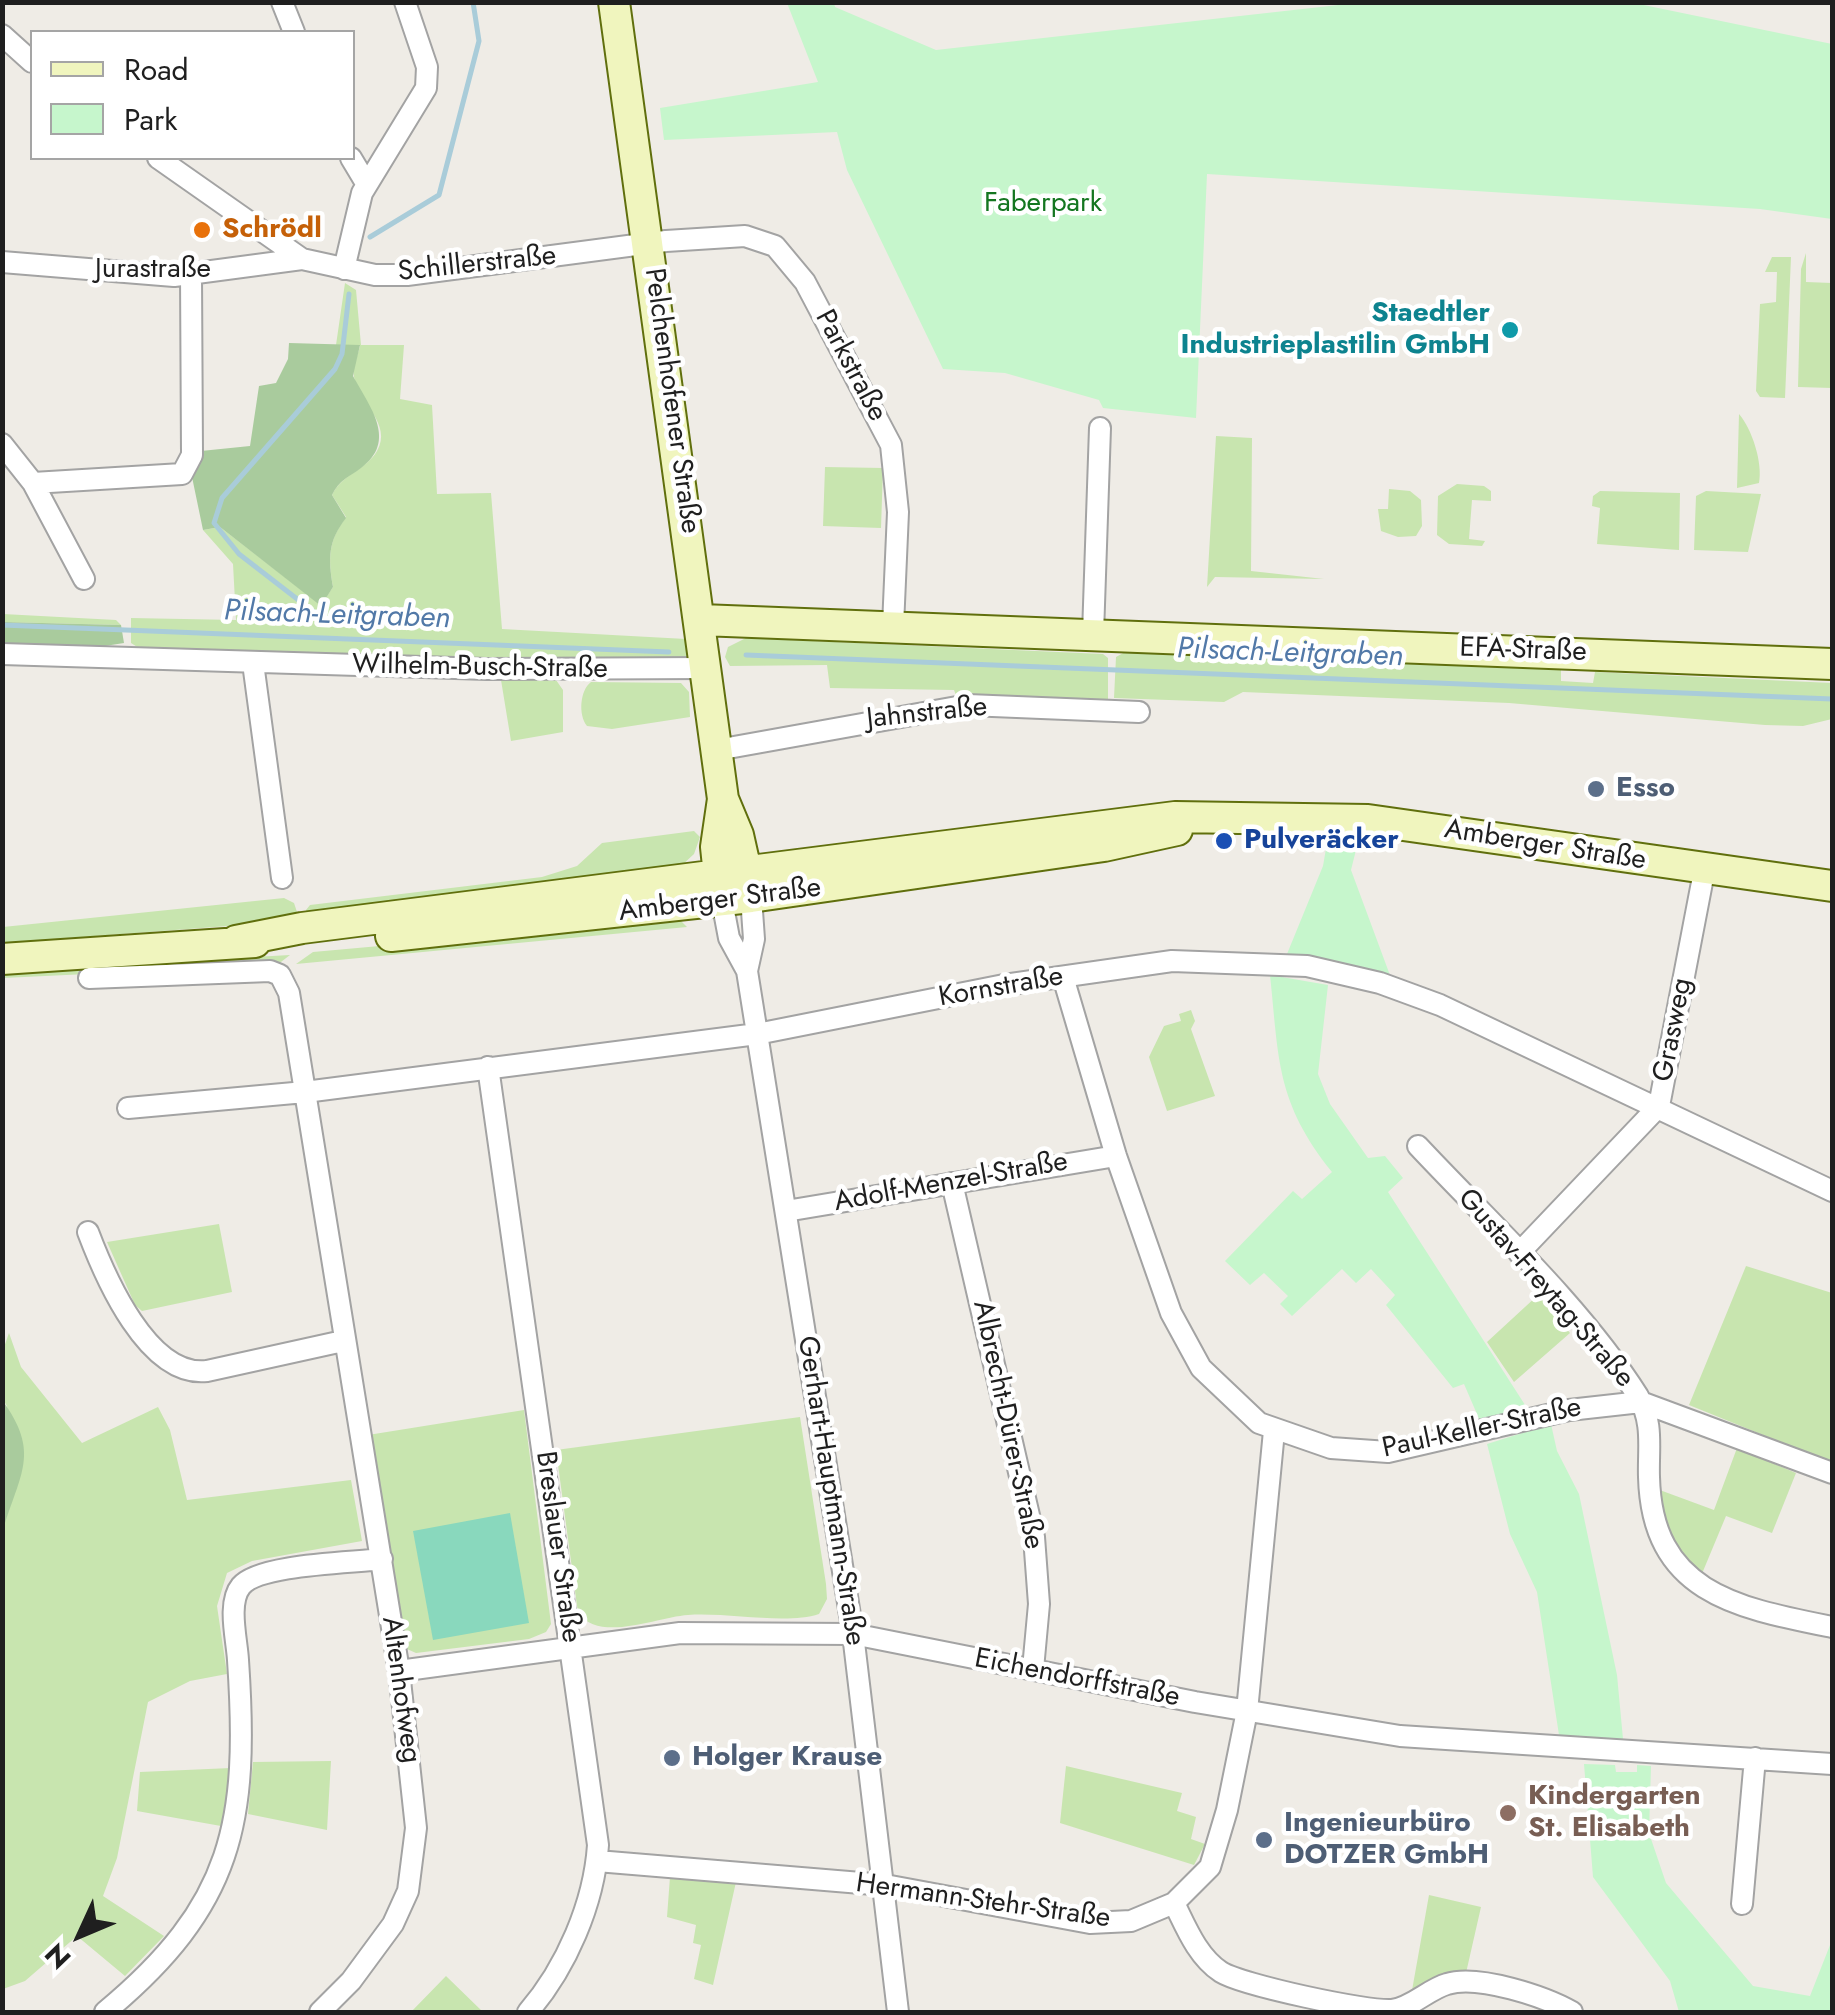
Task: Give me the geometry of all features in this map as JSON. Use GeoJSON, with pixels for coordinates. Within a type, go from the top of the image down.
{"type":"FeatureCollection","features":[{"type":"Feature","properties":{"kind":"main road","name":"Pelchenhofener Straße"},"geometry":{"type":"LineString","coordinates":[[614,2],[735,887]]}},
{"type":"Feature","properties":{"kind":"main road","name":"EFA-Straße"},"geometry":{"type":"LineString","coordinates":[[701,620],[1832,664]]}},
{"type":"Feature","properties":{"kind":"main road","name":"Amberger Straße"},"geometry":{"type":"LineString","coordinates":[[2,960],[236,941],[302,928],[735,887],[1146,818],[1273,816],[1368,820],[1704,872],[1832,886]]}},
{"type":"Feature","properties":{"kind":"street"},"geometry":{"type":"LineString","coordinates":[[282,2],[293,30]]}},
{"type":"Feature","properties":{"kind":"street"},"geometry":{"type":"LineString","coordinates":[[344,269],[366,183],[420,101],[428,78],[405,2]]}},
{"type":"Feature","properties":{"kind":"street"},"geometry":{"type":"LineString","coordinates":[[2,36],[30,60]]}},
{"type":"Feature","properties":{"kind":"street","name":"Schillerstraße"},"geometry":{"type":"LineString","coordinates":[[161,160],[302,259],[344,269],[407,274],[648,242]]}},
{"type":"Feature","properties":{"kind":"street"},"geometry":{"type":"LineString","coordinates":[[351,160],[366,183]]}},
{"type":"Feature","properties":{"kind":"street","name":"Parkstraße"},"geometry":{"type":"LineString","coordinates":[[648,242],[745,236],[776,246],[798,270],[891,445],[898,512],[893,626]]}},
{"type":"Feature","properties":{"kind":"street","name":"Jurastraße"},"geometry":{"type":"LineString","coordinates":[[2,262],[191,275],[302,259]]}},
{"type":"Feature","properties":{"kind":"street"},"geometry":{"type":"LineString","coordinates":[[32,483],[182,474],[192,445],[191,275]]}},
{"type":"Feature","properties":{"kind":"street"},"geometry":{"type":"LineString","coordinates":[[1093,634],[1100,428]]}},
{"type":"Feature","properties":{"kind":"street"},"geometry":{"type":"LineString","coordinates":[[2,444],[32,483],[84,579]]}},
{"type":"Feature","properties":{"kind":"street","name":"Wilhelm-Busch-Straße"},"geometry":{"type":"LineString","coordinates":[[2,654],[566,671],[707,668]]}},
{"type":"Feature","properties":{"kind":"street"},"geometry":{"type":"LineString","coordinates":[[253,664],[282,878]]}},
{"type":"Feature","properties":{"kind":"street","name":"Jahnstraße"},"geometry":{"type":"LineString","coordinates":[[717,750],[968,705],[1139,712]]}},
{"type":"Feature","properties":{"kind":"street","name":"Grasweg"},"geometry":{"type":"LineString","coordinates":[[1519,1253],[1659,1106],[1704,872]]}},
{"type":"Feature","properties":{"kind":"street","name":"Gerhart-Hauptmann-Straße"},"geometry":{"type":"LineString","coordinates":[[735,887],[730,938],[747,971],[853,1634],[898,2012]]}},
{"type":"Feature","properties":{"kind":"street","name":"Gerhart-Hauptmann-Straße"},"geometry":{"type":"LineString","coordinates":[[735,887],[754,939],[747,971]]}},
{"type":"Feature","properties":{"kind":"street","name":"Kornstraße"},"geometry":{"type":"LineString","coordinates":[[128,1108],[305,1092],[757,1034],[1063,977],[1172,961],[1306,966],[1380,983],[1440,1005],[1832,1191]]}},
{"type":"Feature","properties":{"kind":"street","name":"Altenhofweg"},"geometry":{"type":"LineString","coordinates":[[89,978],[275,972],[289,993],[399,1670],[416,1828],[408,1892],[372,1954],[320,2012]]}},
{"type":"Feature","properties":{"kind":"street","name":"Paul-Keller-Straße"},"geometry":{"type":"LineString","coordinates":[[1063,977],[1116,1156],[1184,1341],[1217,1386],[1242,1410],[1274,1431],[1331,1448],[1388,1452],[1569,1410],[1641,1402],[1832,1473]]}},
{"type":"Feature","properties":{"kind":"street","name":"Breslauer Straße"},"geometry":{"type":"LineString","coordinates":[[488,1067],[593,1796],[596,1862],[573,1940],[528,2012]]}},
{"type":"Feature","properties":{"kind":"street","name":"Gustav-Freytag-Straße"},"geometry":{"type":"LineString","coordinates":[[1418,1146],[1608,1355],[1641,1402],[1651,1434],[1649,1477],[1655,1526],[1673,1562],[1709,1592],[1787,1618],[1832,1627]]}},
{"type":"Feature","properties":{"kind":"street","name":"Adolf-Menzel-Straße"},"geometry":{"type":"LineString","coordinates":[[786,1211],[1116,1156]]}},
{"type":"Feature","properties":{"kind":"street","name":"Albrecht-Dürer-Straße"},"geometry":{"type":"LineString","coordinates":[[952,1184],[1034,1537],[1039,1604],[1033,1669]]}},
{"type":"Feature","properties":{"kind":"street"},"geometry":{"type":"LineString","coordinates":[[88,1232],[123,1310],[169,1358],[188,1370],[207,1371],[343,1341]]}},
{"type":"Feature","properties":{"kind":"street","name":"Hermann-Stehr-Straße"},"geometry":{"type":"LineString","coordinates":[[596,1862],[885,1885],[1090,1923],[1130,1921],[1174,1903],[1202,1877],[1218,1848],[1246,1711],[1274,1431]]}},
{"type":"Feature","properties":{"kind":"street"},"geometry":{"type":"LineString","coordinates":[[105,2012],[156,1968],[187,1931],[222,1865],[233,1833],[243,1752],[234,1613],[238,1588],[247,1579],[275,1572],[382,1560]]}},
{"type":"Feature","properties":{"kind":"street","name":"Eichendorffstraße"},"geometry":{"type":"LineString","coordinates":[[399,1670],[714,1631],[853,1634],[1246,1711],[1400,1736],[1832,1764]]}},
{"type":"Feature","properties":{"kind":"street"},"geometry":{"type":"LineString","coordinates":[[1742,1904],[1755,1758]]}},
{"type":"Feature","properties":{"kind":"street"},"geometry":{"type":"LineString","coordinates":[[1174,1903],[1200,1952],[1211,1964],[1236,1979],[1260,1986],[1394,2010],[1450,1982],[1477,1984],[1552,2000],[1572,2012]]}},
{"type":"Feature","properties":{"kind":"green space","name":"Faberpark"},"geometry":{"type":"Polygon","coordinates":[[[1365,2],[1634,3],[1832,44],[1832,219],[1760,209],[1207,174],[1196,418],[1103,408],[1099,400],[1005,373],[943,369],[847,170],[837,132],[664,140],[660,108],[818,82],[787,3],[834,3],[835,7],[936,50],[1365,2]]]}},
{"type":"Feature","properties":{"kind":"green space"},"geometry":{"type":"Polygon","coordinates":[[[1806,253],[1806,282],[1832,283],[1832,388],[1798,387],[1801,269],[1806,253]]]}},
{"type":"Feature","properties":{"kind":"green space"},"geometry":{"type":"Polygon","coordinates":[[[1772,257],[1791,257],[1785,398],[1760,397],[1756,391],[1760,304],[1776,302],[1777,272],[1765,272],[1772,257]]]}},
{"type":"Feature","properties":{"kind":"green space"},"geometry":{"type":"Polygon","coordinates":[[[345,283],[356,290],[361,345],[404,345],[400,399],[432,405],[437,494],[491,493],[502,629],[686,639],[687,655],[682,662],[442,661],[142,650],[131,643],[131,618],[236,620],[233,564],[203,530],[220,527],[321,605],[333,587],[331,550],[346,517],[332,495],[367,463],[381,441],[378,422],[354,377],[360,346],[336,345],[345,283]]]}},
{"type":"Feature","properties":{"kind":"green space"},"geometry":{"type":"Polygon","coordinates":[[[289,343],[360,345],[353,376],[373,412],[379,435],[372,458],[341,482],[332,495],[346,518],[331,550],[333,587],[321,606],[220,527],[203,530],[192,477],[201,451],[250,446],[259,386],[276,383],[288,359],[289,343]]]}},
{"type":"Feature","properties":{"kind":"green space"},"geometry":{"type":"Polygon","coordinates":[[[1739,414],[1755,447],[1760,475],[1759,483],[1737,488],[1739,414]]]}},
{"type":"Feature","properties":{"kind":"green space"},"geometry":{"type":"Polygon","coordinates":[[[1216,436],[1252,438],[1251,571],[1324,579],[1215,577],[1207,587],[1216,436]]]}},
{"type":"Feature","properties":{"kind":"green space"},"geometry":{"type":"Polygon","coordinates":[[[825,467],[883,468],[881,528],[823,526],[825,467]]]}},
{"type":"Feature","properties":{"kind":"green space"},"geometry":{"type":"Polygon","coordinates":[[[1457,484],[1484,486],[1491,491],[1491,501],[1472,500],[1469,539],[1485,541],[1482,546],[1449,544],[1437,535],[1438,496],[1457,484]]]}},
{"type":"Feature","properties":{"kind":"green space"},"geometry":{"type":"Polygon","coordinates":[[[1389,489],[1410,491],[1421,500],[1422,526],[1416,536],[1398,537],[1381,531],[1378,509],[1388,509],[1389,489]]]}},
{"type":"Feature","properties":{"kind":"green space"},"geometry":{"type":"Polygon","coordinates":[[[1600,491],[1680,493],[1679,550],[1597,544],[1600,508],[1592,506],[1593,496],[1600,491]]]}},
{"type":"Feature","properties":{"kind":"green space"},"geometry":{"type":"Polygon","coordinates":[[[1706,491],[1761,494],[1748,552],[1694,550],[1696,496],[1706,491]]]}},
{"type":"Feature","properties":{"kind":"green space"},"geometry":{"type":"Polygon","coordinates":[[[3,614],[116,620],[121,625],[3,622],[3,614]]]}},
{"type":"Feature","properties":{"kind":"green space"},"geometry":{"type":"Polygon","coordinates":[[[3,622],[121,625],[124,643],[73,651],[3,646],[3,622]]]}},
{"type":"Feature","properties":{"kind":"green space"},"geometry":{"type":"Polygon","coordinates":[[[746,638],[1103,654],[1108,658],[1108,699],[958,701],[954,690],[830,688],[827,665],[730,666],[725,657],[728,647],[746,638]]]}},
{"type":"Feature","properties":{"kind":"green space"},"geometry":{"type":"Polygon","coordinates":[[[1125,652],[1561,670],[1561,681],[1593,683],[1595,672],[1832,683],[1832,719],[1803,726],[1765,725],[1509,703],[1243,692],[1224,702],[1114,698],[1116,657],[1125,652]]]}},
{"type":"Feature","properties":{"kind":"green space"},"geometry":{"type":"Polygon","coordinates":[[[501,680],[556,680],[563,690],[563,732],[511,741],[501,680]]]}},
{"type":"Feature","properties":{"kind":"green space"},"geometry":{"type":"Polygon","coordinates":[[[591,682],[681,683],[689,692],[690,717],[612,729],[587,726],[582,703],[591,682]]]}},
{"type":"Feature","properties":{"kind":"green space"},"geometry":{"type":"Polygon","coordinates":[[[694,831],[700,837],[694,854],[680,867],[308,917],[306,910],[310,905],[542,877],[577,866],[602,843],[694,831]]]}},
{"type":"Feature","properties":{"kind":"green space"},"geometry":{"type":"Polygon","coordinates":[[[1327,843],[1357,846],[1351,870],[1391,978],[1287,954],[1323,866],[1327,843]]]}},
{"type":"Feature","properties":{"kind":"green space"},"geometry":{"type":"Polygon","coordinates":[[[284,898],[294,903],[297,912],[281,922],[3,943],[3,927],[284,898]]]}},
{"type":"Feature","properties":{"kind":"green space"},"geometry":{"type":"Polygon","coordinates":[[[679,919],[687,927],[296,964],[313,952],[679,919]]]}},
{"type":"Feature","properties":{"kind":"green space"},"geometry":{"type":"Polygon","coordinates":[[[290,955],[277,965],[3,978],[3,971],[290,955]]]}},
{"type":"Feature","properties":{"kind":"green space"},"geometry":{"type":"Polygon","coordinates":[[[1270,975],[1328,985],[1318,1074],[1330,1104],[1368,1158],[1385,1156],[1403,1178],[1388,1192],[1527,1408],[1480,1421],[1464,1384],[1453,1388],[1386,1305],[1395,1295],[1371,1269],[1356,1283],[1342,1269],[1292,1316],[1280,1304],[1288,1296],[1264,1273],[1250,1285],[1225,1261],[1293,1191],[1302,1199],[1332,1172],[1300,1124],[1283,1079],[1270,975]]]}},
{"type":"Feature","properties":{"kind":"green space"},"geometry":{"type":"Polygon","coordinates":[[[1191,1010],[1195,1021],[1191,1029],[1215,1096],[1167,1111],[1149,1057],[1164,1026],[1181,1021],[1179,1014],[1191,1010]]]}},
{"type":"Feature","properties":{"kind":"green space"},"geometry":{"type":"Polygon","coordinates":[[[219,1224],[232,1292],[142,1311],[135,1305],[107,1242],[219,1224]]]}},
{"type":"Feature","properties":{"kind":"green space"},"geometry":{"type":"Polygon","coordinates":[[[1746,1266],[1832,1293],[1832,1463],[1689,1405],[1746,1266]]]}},
{"type":"Feature","properties":{"kind":"green space"},"geometry":{"type":"Polygon","coordinates":[[[1538,1295],[1570,1333],[1514,1382],[1487,1342],[1538,1295]]]}},
{"type":"Feature","properties":{"kind":"green space"},"geometry":{"type":"Polygon","coordinates":[[[9,1333],[21,1367],[82,1443],[158,1407],[170,1430],[187,1500],[351,1480],[362,1541],[252,1561],[227,1573],[217,1606],[227,1674],[190,1681],[148,1702],[117,1858],[103,1896],[164,1936],[125,1976],[77,1936],[25,1981],[3,1989],[2,1530],[13,1497],[7,1406],[3,1400],[3,1350],[9,1333]]]}},
{"type":"Feature","properties":{"kind":"green space"},"geometry":{"type":"Polygon","coordinates":[[[2,1400],[14,1418],[24,1449],[24,1464],[3,1530],[2,1400]]]}},
{"type":"Feature","properties":{"kind":"green space"},"geometry":{"type":"Polygon","coordinates":[[[524,1410],[551,1624],[546,1632],[529,1639],[416,1653],[407,1649],[368,1435],[524,1410]]]}},
{"type":"Feature","properties":{"kind":"green space"},"geometry":{"type":"Polygon","coordinates":[[[800,1417],[826,1584],[827,1599],[819,1614],[790,1618],[688,1615],[614,1627],[588,1622],[578,1613],[556,1450],[800,1417]]]}},
{"type":"Feature","properties":{"kind":"green space"},"geometry":{"type":"Polygon","coordinates":[[[1551,1424],[1557,1451],[1579,1494],[1617,1675],[1623,1739],[1559,1735],[1537,1592],[1510,1534],[1487,1444],[1551,1424]]]}},
{"type":"Feature","properties":{"kind":"green space"},"geometry":{"type":"Polygon","coordinates":[[[1737,1448],[1796,1473],[1772,1533],[1726,1516],[1701,1576],[1670,1542],[1657,1489],[1714,1510],[1737,1448]]]}},
{"type":"Feature","properties":{"kind":"green space"},"geometry":{"type":"Polygon","coordinates":[[[510,1513],[529,1623],[433,1640],[413,1531],[510,1513]]]}},
{"type":"Feature","properties":{"kind":"green space"},"geometry":{"type":"Polygon","coordinates":[[[331,1761],[327,1830],[248,1814],[253,1762],[331,1761]]]}},
{"type":"Feature","properties":{"kind":"green space"},"geometry":{"type":"Polygon","coordinates":[[[1584,1764],[1615,1765],[1616,1772],[1637,1772],[1637,1765],[1651,1766],[1649,1833],[1666,1883],[1753,1986],[1810,1996],[1832,1940],[1832,2012],[1679,2012],[1670,1981],[1593,1877],[1584,1764]]]}},
{"type":"Feature","properties":{"kind":"green space"},"geometry":{"type":"Polygon","coordinates":[[[1066,1766],[1182,1793],[1177,1811],[1196,1817],[1191,1839],[1205,1844],[1194,1865],[1060,1823],[1066,1766]]]}},
{"type":"Feature","properties":{"kind":"green space"},"geometry":{"type":"Polygon","coordinates":[[[231,1768],[221,1826],[137,1811],[140,1772],[231,1768]]]}},
{"type":"Feature","properties":{"kind":"green space"},"geometry":{"type":"Polygon","coordinates":[[[670,1877],[736,1882],[713,1985],[694,1979],[701,1945],[693,1943],[696,1925],[667,1917],[670,1877]]]}},
{"type":"Feature","properties":{"kind":"green space"},"geometry":{"type":"Polygon","coordinates":[[[1429,1895],[1481,1907],[1466,1973],[1454,1971],[1411,1996],[1429,1895]]]}},
{"type":"Feature","properties":{"kind":"green space"},"geometry":{"type":"Polygon","coordinates":[[[446,1976],[483,2012],[411,2012],[446,1976]]]}},
{"type":"Feature","properties":{"kind":"waterway"},"geometry":{"type":"LineString","coordinates":[[370,237],[439,195],[479,41],[473,2]]}},
{"type":"Feature","properties":{"kind":"waterway"},"geometry":{"type":"LineString","coordinates":[[323,619],[239,554],[214,523],[222,498],[335,369],[342,354],[349,294]]}},
{"type":"Feature","properties":{"kind":"waterway","name":"Pilsach-Leitgraben"},"geometry":{"type":"LineString","coordinates":[[2,625],[669,652]]}},
{"type":"Feature","properties":{"kind":"waterway","name":"Pilsach-Leitgraben"},"geometry":{"type":"LineString","coordinates":[[746,655],[1832,699]]}},
{"type":"Feature","properties":{"kind":"place","name":"Schrödl"},"geometry":{"type":"Point","coordinates":[202,230]}},
{"type":"Feature","properties":{"kind":"place","name":"Staedtler Industrieplastilin GmbH"},"geometry":{"type":"Point","coordinates":[1510,330]}},
{"type":"Feature","properties":{"kind":"place","name":"Esso"},"geometry":{"type":"Point","coordinates":[1596,789]}},
{"type":"Feature","properties":{"kind":"place","name":"Pulveräcker"},"geometry":{"type":"Point","coordinates":[1224,841]}},
{"type":"Feature","properties":{"kind":"place","name":"Holger Krause"},"geometry":{"type":"Point","coordinates":[672,1758]}},
{"type":"Feature","properties":{"kind":"place","name":"Kindergarten St. Elisabeth"},"geometry":{"type":"Point","coordinates":[1508,1813]}},
{"type":"Feature","properties":{"kind":"place","name":"Ingenieurbüro DOTZER GmbH"},"geometry":{"type":"Point","coordinates":[1264,1840]}}]}
